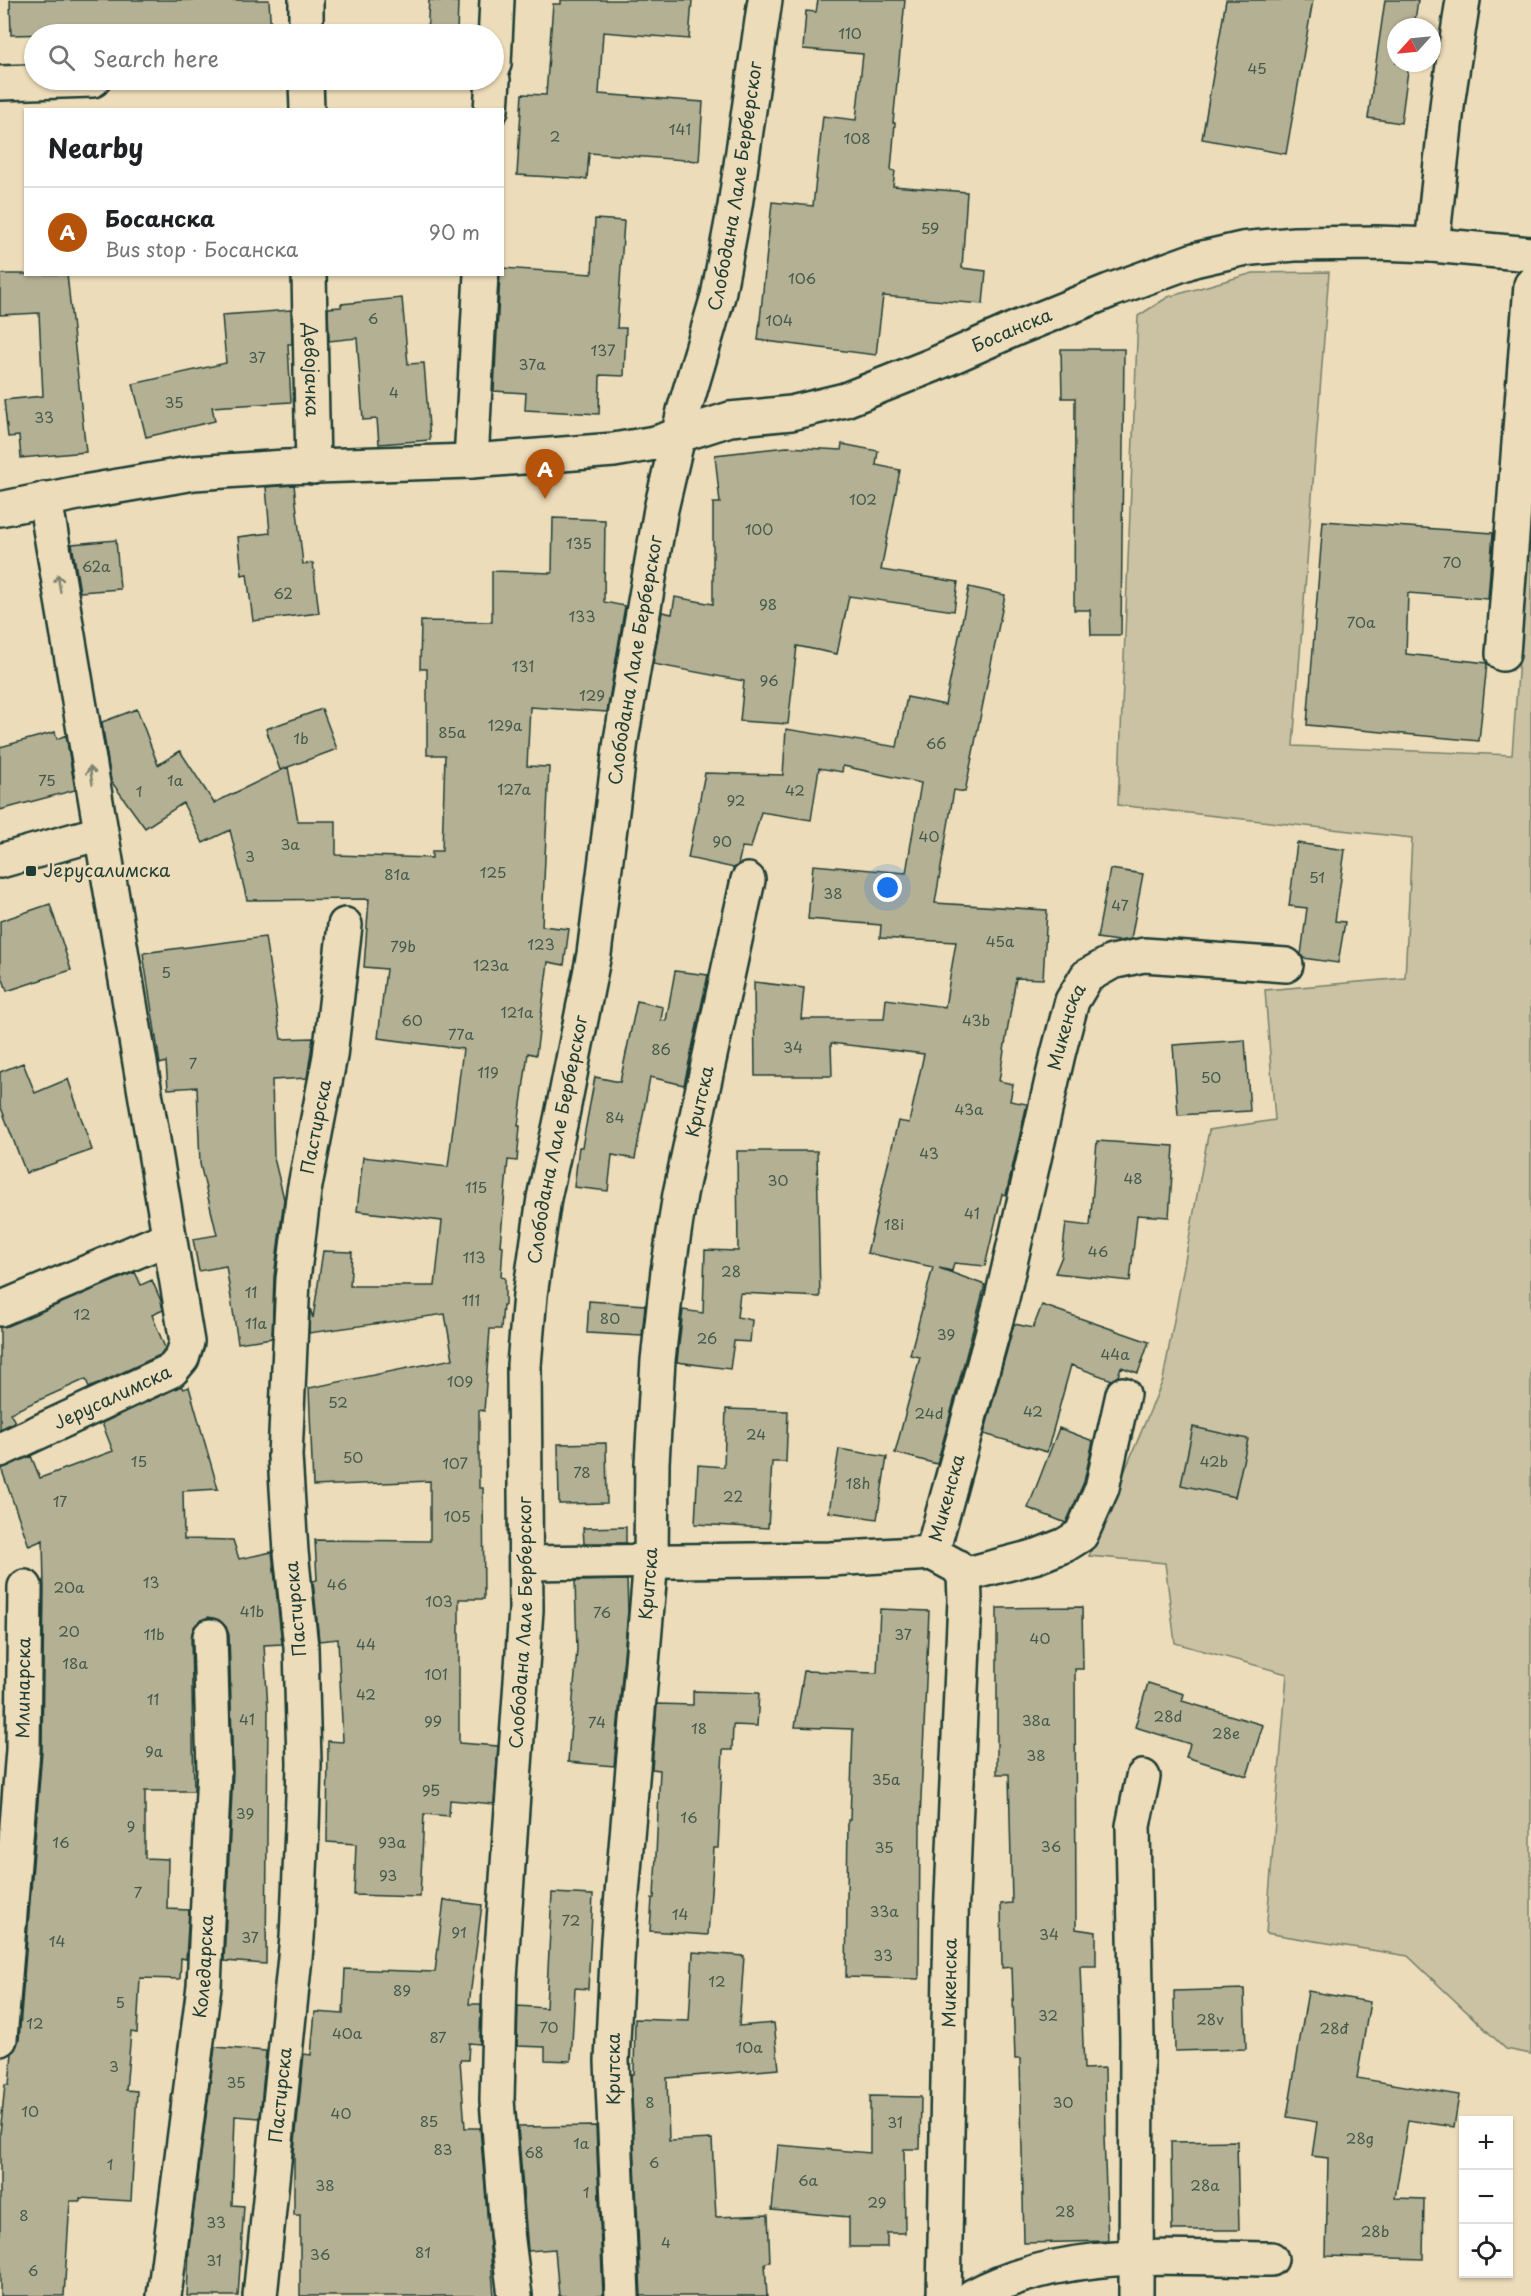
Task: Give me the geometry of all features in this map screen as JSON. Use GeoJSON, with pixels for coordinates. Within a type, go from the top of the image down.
{"type":"FeatureCollection","features":[{"type":"Feature","properties":{"kind":"street"},"geometry":{"type":"LineString","coordinates":[[306,0],[306,24]]}},
{"type":"Feature","properties":{"kind":"street"},"geometry":{"type":"LineString","coordinates":[[496,24],[497,0]]}},
{"type":"Feature","properties":{"kind":"street","name":"Слободана Лале Берберског"},"geometry":{"type":"LineString","coordinates":[[514,2296],[501,2160],[497,2089],[500,1978],[523,1655],[526,1563],[524,1365],[536,1248],[544,1198],[594,954],[621,740],[661,509],[678,436],[720,285],[735,206],[765,0]]}},
{"type":"Feature","properties":{"kind":"street"},"geometry":{"type":"LineString","coordinates":[[1432,245],[1448,98],[1463,0]]}},
{"type":"Feature","properties":{"kind":"street"},"geometry":{"type":"LineString","coordinates":[[0,83],[24,82]]}},
{"type":"Feature","properties":{"kind":"street"},"geometry":{"type":"LineString","coordinates":[[306,90],[307,108]]}},
{"type":"Feature","properties":{"kind":"street"},"geometry":{"type":"LineString","coordinates":[[491,108],[492,90]]}},
{"type":"Feature","properties":{"kind":"street","name":"Босанска"},"geometry":{"type":"LineString","coordinates":[[0,509],[194,473],[313,466],[471,461],[614,450],[655,443],[730,419],[791,413],[844,400],[1109,291],[1194,260],[1242,249],[1294,244],[1341,243],[1432,245],[1531,254]]}},
{"type":"Feature","properties":{"kind":"street","name":"Девојачка"},"geometry":{"type":"LineString","coordinates":[[309,276],[313,466]]}},
{"type":"Feature","properties":{"kind":"street"},"geometry":{"type":"LineString","coordinates":[[471,461],[481,276]]}},
{"type":"Feature","properties":{"kind":"street"},"geometry":{"type":"LineString","coordinates":[[1503,654],[1531,285]]}},
{"type":"Feature","properties":{"kind":"street","name":"Јерусалимска"},"geometry":{"type":"LineString","coordinates":[[0,1450],[172,1370],[182,1358],[187,1342],[45,499]]}},
{"type":"Feature","properties":{"kind":"street"},"geometry":{"type":"LineString","coordinates":[[0,861],[100,833]]}},
{"type":"Feature","properties":{"kind":"street","name":"Критска"},"geometry":{"type":"LineString","coordinates":[[622,2296],[612,2061],[618,1940],[651,1560],[652,1463],[658,1360],[680,1194],[748,880]]}},
{"type":"Feature","properties":{"kind":"street","name":"Пастирска"},"geometry":{"type":"LineString","coordinates":[[260,2296],[297,1938],[302,1828],[304,1764],[301,1647],[291,1552],[285,1456],[293,1279],[306,1181],[330,1056],[345,925]]}},
{"type":"Feature","properties":{"kind":"street","name":"Микенска"},"geometry":{"type":"LineString","coordinates":[[944,2296],[951,1918],[965,1600],[964,1575],[956,1566],[932,1553],[1002,1298],[1058,1054],[1072,1001],[1087,976],[1112,962],[1144,955],[1286,965]]}},
{"type":"Feature","properties":{"kind":"street"},"geometry":{"type":"LineString","coordinates":[[0,1309],[168,1238]]}},
{"type":"Feature","properties":{"kind":"street"},"geometry":{"type":"LineString","coordinates":[[964,1575],[1037,1556],[1065,1545],[1081,1535],[1102,1488],[1123,1394]]}},
{"type":"Feature","properties":{"kind":"street"},"geometry":{"type":"LineString","coordinates":[[526,1563],[830,1559],[932,1553]]}},
{"type":"Feature","properties":{"kind":"street","name":"Млинарска"},"geometry":{"type":"LineString","coordinates":[[0,2039],[23,1750],[25,1587]]}},
{"type":"Feature","properties":{"kind":"street","name":"Коледарска"},"geometry":{"type":"LineString","coordinates":[[164,2296],[204,1986],[214,1770],[210,1636]]}},
{"type":"Feature","properties":{"kind":"street"},"geometry":{"type":"LineString","coordinates":[[1136,2296],[1137,2041],[1133,1826],[1143,1777]]}},
{"type":"Feature","properties":{"kind":"street"},"geometry":{"type":"LineString","coordinates":[[973,2296],[1022,2274],[1051,2266],[1136,2258],[1271,2259]]}},
{"type":"Feature","properties":{"kind":"shaded area"},"geometry":{"type":"Polygon","coordinates":[[[1329,272],[1293,746],[1512,755],[1531,497],[1531,2054],[1506,2049],[1408,1956],[1266,1933],[1287,1674],[1175,1643],[1165,1563],[1089,1556],[1163,1380],[1209,1130],[1275,1120],[1265,990],[1405,978],[1412,838],[1118,805],[1138,316],[1168,297],[1253,273],[1329,272]]]}},
{"type":"Feature","properties":{"kind":"building"},"geometry":{"type":"Polygon","coordinates":[[[10,0],[269,0],[270,24],[24,24],[24,35],[11,35],[10,0]]]}},
{"type":"Feature","properties":{"kind":"building"},"geometry":{"type":"Polygon","coordinates":[[[429,0],[458,2],[457,24],[428,24],[429,0]]]}},
{"type":"Feature","properties":{"kind":"building"},"geometry":{"type":"Polygon","coordinates":[[[561,0],[692,0],[689,39],[603,32],[599,94],[703,102],[699,161],[589,153],[587,179],[517,175],[522,94],[546,95],[553,4],[561,4],[561,0]]]}},
{"type":"Feature","properties":{"kind":"building"},"geometry":{"type":"Polygon","coordinates":[[[818,0],[905,0],[893,123],[895,123],[891,170],[895,171],[893,186],[967,192],[962,268],[986,271],[983,304],[883,296],[876,355],[758,340],[772,202],[813,206],[823,116],[856,120],[863,54],[803,49],[806,11],[816,12],[818,0]]]}},
{"type":"Feature","properties":{"kind":"building"},"geometry":{"type":"Polygon","coordinates":[[[1226,0],[1313,0],[1286,154],[1202,139],[1226,0]]]}},
{"type":"Feature","properties":{"kind":"building"},"geometry":{"type":"Polygon","coordinates":[[[1385,0],[1418,0],[1415,18],[1387,18],[1387,72],[1408,72],[1401,123],[1368,118],[1385,0]]]}},
{"type":"Feature","properties":{"kind":"building"},"geometry":{"type":"Polygon","coordinates":[[[595,219],[624,221],[617,328],[626,328],[624,376],[600,375],[599,414],[525,410],[526,393],[494,391],[500,276],[504,276],[504,268],[592,274],[595,219]]]}},
{"type":"Feature","properties":{"kind":"building"},"geometry":{"type":"Polygon","coordinates":[[[0,274],[67,276],[86,452],[21,458],[19,436],[8,437],[4,400],[43,396],[39,313],[0,315],[0,274]]]}},
{"type":"Feature","properties":{"kind":"building"},"geometry":{"type":"Polygon","coordinates":[[[402,298],[408,364],[424,363],[430,440],[379,444],[377,419],[363,420],[357,338],[329,341],[328,308],[341,307],[341,304],[402,298]]]}},
{"type":"Feature","properties":{"kind":"building"},"geometry":{"type":"Polygon","coordinates":[[[291,310],[292,344],[288,344],[291,402],[212,407],[215,421],[146,437],[133,384],[226,363],[222,315],[291,310]]]}},
{"type":"Feature","properties":{"kind":"building"},"geometry":{"type":"Polygon","coordinates":[[[1061,349],[1124,349],[1121,635],[1091,635],[1090,610],[1074,610],[1075,398],[1062,398],[1061,349]]]}},
{"type":"Feature","properties":{"kind":"building"},"geometry":{"type":"Polygon","coordinates":[[[842,444],[878,451],[876,465],[900,470],[881,570],[958,582],[954,611],[849,596],[837,654],[797,646],[788,724],[740,721],[744,681],[653,664],[662,612],[672,614],[675,597],[713,604],[713,503],[720,503],[715,455],[787,447],[841,450],[842,444]]]}},
{"type":"Feature","properties":{"kind":"building"},"geometry":{"type":"Polygon","coordinates":[[[294,485],[303,564],[313,563],[319,613],[253,621],[247,574],[242,575],[238,537],[270,533],[266,487],[294,485]]]}},
{"type":"Feature","properties":{"kind":"building"},"geometry":{"type":"Polygon","coordinates":[[[553,518],[605,520],[604,602],[625,606],[607,712],[530,707],[527,766],[549,767],[542,926],[569,929],[564,965],[548,962],[536,1055],[528,1053],[518,1126],[520,1126],[517,1161],[508,1160],[500,1245],[503,1246],[501,1277],[505,1278],[505,1305],[503,1305],[501,1329],[490,1329],[484,1411],[479,1410],[479,1488],[483,1488],[484,1599],[459,1599],[459,1743],[498,1746],[494,1804],[450,1800],[449,1816],[424,1814],[420,1897],[354,1895],[356,1844],[327,1842],[328,1741],[343,1742],[338,1639],[319,1641],[313,1581],[317,1580],[315,1540],[430,1541],[430,1481],[313,1486],[309,1388],[453,1359],[445,1314],[309,1333],[310,1308],[313,1318],[323,1251],[352,1252],[350,1286],[435,1286],[442,1221],[357,1211],[363,1157],[448,1167],[463,1049],[378,1038],[386,969],[364,967],[369,899],[247,900],[230,830],[203,843],[183,803],[145,828],[111,781],[102,722],[137,709],[158,765],[180,751],[214,803],[288,767],[298,821],[336,821],[336,855],[432,858],[432,851],[442,851],[445,755],[427,755],[427,669],[420,669],[421,621],[492,622],[492,571],[552,573],[553,518]]]}},
{"type":"Feature","properties":{"kind":"building"},"geometry":{"type":"Polygon","coordinates":[[[1323,521],[1493,533],[1488,599],[1408,593],[1406,654],[1487,663],[1479,741],[1307,725],[1323,521]]]}},
{"type":"Feature","properties":{"kind":"building"},"geometry":{"type":"Polygon","coordinates":[[[116,540],[120,589],[80,592],[72,544],[116,540]]]}},
{"type":"Feature","properties":{"kind":"building"},"geometry":{"type":"Polygon","coordinates":[[[969,587],[1005,595],[965,792],[954,790],[935,903],[1047,910],[1043,979],[1016,978],[999,1081],[1013,1084],[1010,1101],[1027,1104],[1006,1195],[1002,1194],[985,1266],[954,1263],[952,1271],[939,1268],[985,1285],[937,1464],[895,1453],[920,1357],[910,1355],[933,1267],[867,1253],[898,1121],[909,1123],[924,1054],[831,1043],[832,1076],[755,1076],[754,982],[804,988],[801,1019],[884,1019],[886,999],[945,1007],[956,942],[880,938],[881,925],[808,919],[813,865],[906,873],[921,783],[843,766],[842,772],[819,768],[811,820],[761,812],[751,848],[742,847],[738,865],[734,868],[688,858],[705,773],[783,775],[786,729],[897,747],[907,697],[945,705],[969,587]]]}},
{"type":"Feature","properties":{"kind":"building"},"geometry":{"type":"Polygon","coordinates":[[[322,709],[337,749],[280,770],[266,729],[322,709]]]}},
{"type":"Feature","properties":{"kind":"building"},"geometry":{"type":"Polygon","coordinates":[[[55,732],[57,739],[66,735],[75,790],[0,810],[0,747],[55,732]]]}},
{"type":"Feature","properties":{"kind":"building"},"geometry":{"type":"Polygon","coordinates":[[[1297,843],[1345,850],[1335,921],[1345,922],[1338,963],[1303,958],[1301,955],[1307,908],[1289,906],[1297,843]]]}},
{"type":"Feature","properties":{"kind":"building"},"geometry":{"type":"Polygon","coordinates":[[[1110,869],[1143,874],[1131,939],[1118,941],[1097,938],[1110,869]]]}},
{"type":"Feature","properties":{"kind":"building"},"geometry":{"type":"Polygon","coordinates":[[[50,904],[71,970],[7,991],[0,970],[0,921],[50,904]]]}},
{"type":"Feature","properties":{"kind":"building"},"geometry":{"type":"Polygon","coordinates":[[[265,937],[281,1039],[313,1038],[307,1078],[272,1080],[274,1158],[284,1199],[274,1277],[272,1338],[238,1343],[226,1266],[199,1271],[193,1239],[217,1235],[200,1164],[197,1087],[168,1089],[166,1062],[160,1064],[143,953],[265,937]]]}},
{"type":"Feature","properties":{"kind":"building"},"geometry":{"type":"Polygon","coordinates":[[[675,971],[708,975],[684,1085],[650,1077],[635,1159],[612,1155],[608,1191],[574,1187],[579,1147],[582,1147],[595,1077],[620,1082],[637,1001],[663,1007],[661,1020],[666,1021],[675,971]]]}},
{"type":"Feature","properties":{"kind":"building"},"geometry":{"type":"Polygon","coordinates":[[[1245,1040],[1250,1111],[1178,1115],[1173,1045],[1245,1040]]]}},
{"type":"Feature","properties":{"kind":"building"},"geometry":{"type":"Polygon","coordinates":[[[23,1063],[35,1093],[68,1079],[92,1150],[26,1173],[0,1105],[0,1072],[23,1063]]]}},
{"type":"Feature","properties":{"kind":"building"},"geometry":{"type":"Polygon","coordinates":[[[1097,1141],[1174,1146],[1169,1217],[1137,1215],[1130,1281],[1055,1273],[1062,1256],[1066,1223],[1090,1226],[1097,1141]]]}},
{"type":"Feature","properties":{"kind":"building"},"geometry":{"type":"Polygon","coordinates":[[[737,1151],[817,1151],[820,1297],[740,1293],[737,1317],[752,1320],[750,1342],[734,1341],[730,1369],[677,1362],[683,1310],[703,1313],[705,1250],[738,1251],[737,1151]]]}},
{"type":"Feature","properties":{"kind":"building"},"geometry":{"type":"Polygon","coordinates":[[[135,1272],[141,1285],[152,1280],[161,1301],[163,1310],[152,1315],[165,1348],[160,1355],[89,1388],[86,1379],[10,1413],[15,1422],[0,1429],[0,1327],[135,1272]]]}},
{"type":"Feature","properties":{"kind":"building"},"geometry":{"type":"Polygon","coordinates":[[[589,1301],[645,1305],[642,1336],[587,1333],[589,1301]]]}},
{"type":"Feature","properties":{"kind":"building"},"geometry":{"type":"Polygon","coordinates":[[[1042,1305],[1149,1342],[1138,1373],[1121,1367],[1118,1376],[1112,1380],[1071,1365],[1047,1452],[984,1434],[1014,1324],[1033,1328],[1042,1305]]]}},
{"type":"Feature","properties":{"kind":"building"},"geometry":{"type":"Polygon","coordinates":[[[181,1386],[183,1389],[189,1387],[218,1489],[183,1491],[184,1539],[233,1540],[239,1559],[272,1552],[282,1644],[264,1645],[268,1709],[266,1964],[224,1961],[233,1771],[229,1635],[226,1627],[219,1620],[209,1617],[201,1620],[194,1627],[191,1637],[194,1791],[145,1791],[145,1858],[168,1859],[167,1909],[189,1910],[186,1959],[181,1958],[180,1979],[140,1978],[137,2033],[131,2032],[126,2090],[137,2091],[131,2201],[80,2198],[80,2201],[70,2201],[64,2296],[0,2296],[0,2134],[5,2085],[9,2085],[12,2053],[19,2040],[42,1751],[44,1587],[43,1540],[29,1546],[1,1468],[31,1456],[40,1478],[113,1451],[102,1423],[181,1386]]]}},
{"type":"Feature","properties":{"kind":"building"},"geometry":{"type":"Polygon","coordinates":[[[726,1409],[788,1411],[786,1462],[772,1462],[768,1528],[695,1524],[698,1465],[724,1467],[726,1409]]]}},
{"type":"Feature","properties":{"kind":"building"},"geometry":{"type":"Polygon","coordinates":[[[1193,1427],[1248,1439],[1235,1497],[1181,1485],[1193,1427]]]}},
{"type":"Feature","properties":{"kind":"building"},"geometry":{"type":"Polygon","coordinates":[[[1059,1428],[1093,1441],[1084,1482],[1066,1523],[1028,1508],[1059,1428]]]}},
{"type":"Feature","properties":{"kind":"building"},"geometry":{"type":"Polygon","coordinates":[[[606,1443],[607,1503],[559,1504],[558,1444],[606,1443]]]}},
{"type":"Feature","properties":{"kind":"building"},"geometry":{"type":"Polygon","coordinates":[[[839,1449],[887,1457],[877,1519],[829,1512],[839,1449]]]}},
{"type":"Feature","properties":{"kind":"building"},"geometry":{"type":"Polygon","coordinates":[[[626,1527],[626,1543],[584,1543],[583,1528],[626,1527]]]}},
{"type":"Feature","properties":{"kind":"building"},"geometry":{"type":"Polygon","coordinates":[[[627,1580],[628,1611],[614,1766],[568,1762],[577,1649],[575,1581],[627,1580]]]}},
{"type":"Feature","properties":{"kind":"building"},"geometry":{"type":"Polygon","coordinates":[[[1082,1607],[1083,1669],[1075,1669],[1076,1929],[1096,1932],[1096,1966],[1080,1966],[1084,2069],[1105,2068],[1106,2136],[1104,2136],[1108,2241],[1024,2243],[1020,2059],[1015,2059],[1012,1967],[1002,1968],[1001,1904],[1012,1903],[1009,1774],[997,1774],[997,1608],[1082,1607]]]}},
{"type":"Feature","properties":{"kind":"building"},"geometry":{"type":"Polygon","coordinates":[[[880,1609],[929,1611],[920,1821],[919,1979],[846,1977],[848,1820],[850,1820],[853,1729],[795,1727],[804,1671],[877,1673],[880,1609]]]}},
{"type":"Feature","properties":{"kind":"building"},"geometry":{"type":"Polygon","coordinates":[[[1148,1683],[1184,1694],[1182,1701],[1263,1725],[1247,1776],[1186,1757],[1190,1744],[1135,1727],[1148,1683]]]}},
{"type":"Feature","properties":{"kind":"building"},"geometry":{"type":"Polygon","coordinates":[[[693,1691],[759,1693],[757,1726],[733,1725],[732,1750],[723,1750],[718,1848],[714,1848],[708,1935],[650,1931],[652,1898],[654,1898],[660,1770],[652,1769],[657,1704],[693,1705],[693,1691]]]}},
{"type":"Feature","properties":{"kind":"building"},"geometry":{"type":"Polygon","coordinates":[[[552,1893],[593,1895],[588,1989],[575,1988],[571,2061],[545,2060],[545,2047],[517,2046],[518,2006],[546,2008],[552,1893]]]}},
{"type":"Feature","properties":{"kind":"building"},"geometry":{"type":"Polygon","coordinates":[[[444,1900],[482,1905],[469,2004],[481,2004],[480,2044],[469,2043],[468,2060],[460,2060],[465,2128],[480,2128],[494,2296],[300,2296],[300,2215],[294,2215],[294,2152],[304,2054],[311,2055],[315,2012],[343,2014],[345,1969],[435,1972],[444,1900]]]}},
{"type":"Feature","properties":{"kind":"building"},"geometry":{"type":"Polygon","coordinates":[[[693,1952],[744,1956],[739,2026],[774,2023],[779,2069],[667,2078],[669,2141],[712,2139],[716,2217],[768,2215],[770,2262],[765,2263],[767,2296],[641,2296],[631,2074],[634,2074],[635,2019],[689,2021],[693,1952]]]}},
{"type":"Feature","properties":{"kind":"building"},"geometry":{"type":"Polygon","coordinates":[[[1244,1989],[1246,2049],[1175,2051],[1174,1991],[1244,1989]]]}},
{"type":"Feature","properties":{"kind":"building"},"geometry":{"type":"Polygon","coordinates":[[[1308,1991],[1370,2002],[1357,2078],[1459,2095],[1454,2127],[1408,2120],[1395,2198],[1424,2199],[1423,2259],[1326,2256],[1328,2158],[1312,2156],[1317,2122],[1287,2117],[1308,1991]]]}},
{"type":"Feature","properties":{"kind":"building"},"geometry":{"type":"Polygon","coordinates":[[[215,2047],[266,2051],[260,2118],[235,2116],[232,2205],[244,2206],[238,2296],[187,2296],[189,2247],[215,2047]]]}},
{"type":"Feature","properties":{"kind":"building"},"geometry":{"type":"Polygon","coordinates":[[[870,2096],[921,2097],[920,2149],[904,2149],[905,2233],[887,2233],[887,2247],[849,2247],[849,2217],[772,2210],[778,2145],[870,2153],[870,2096]]]}},
{"type":"Feature","properties":{"kind":"building"},"geometry":{"type":"Polygon","coordinates":[[[596,2126],[603,2296],[559,2296],[555,2249],[528,2251],[518,2127],[596,2126]]]}},
{"type":"Feature","properties":{"kind":"building"},"geometry":{"type":"Polygon","coordinates":[[[1237,2141],[1239,2230],[1172,2230],[1171,2142],[1237,2141]]]}},
{"type":"Feature","properties":{"kind":"place","name":"Босанска"},"geometry":{"type":"Point","coordinates":[545,499]}},
{"type":"Feature","properties":{"kind":"place","name":"Јерусалимска"},"geometry":{"type":"Point","coordinates":[31,871]}}]}
